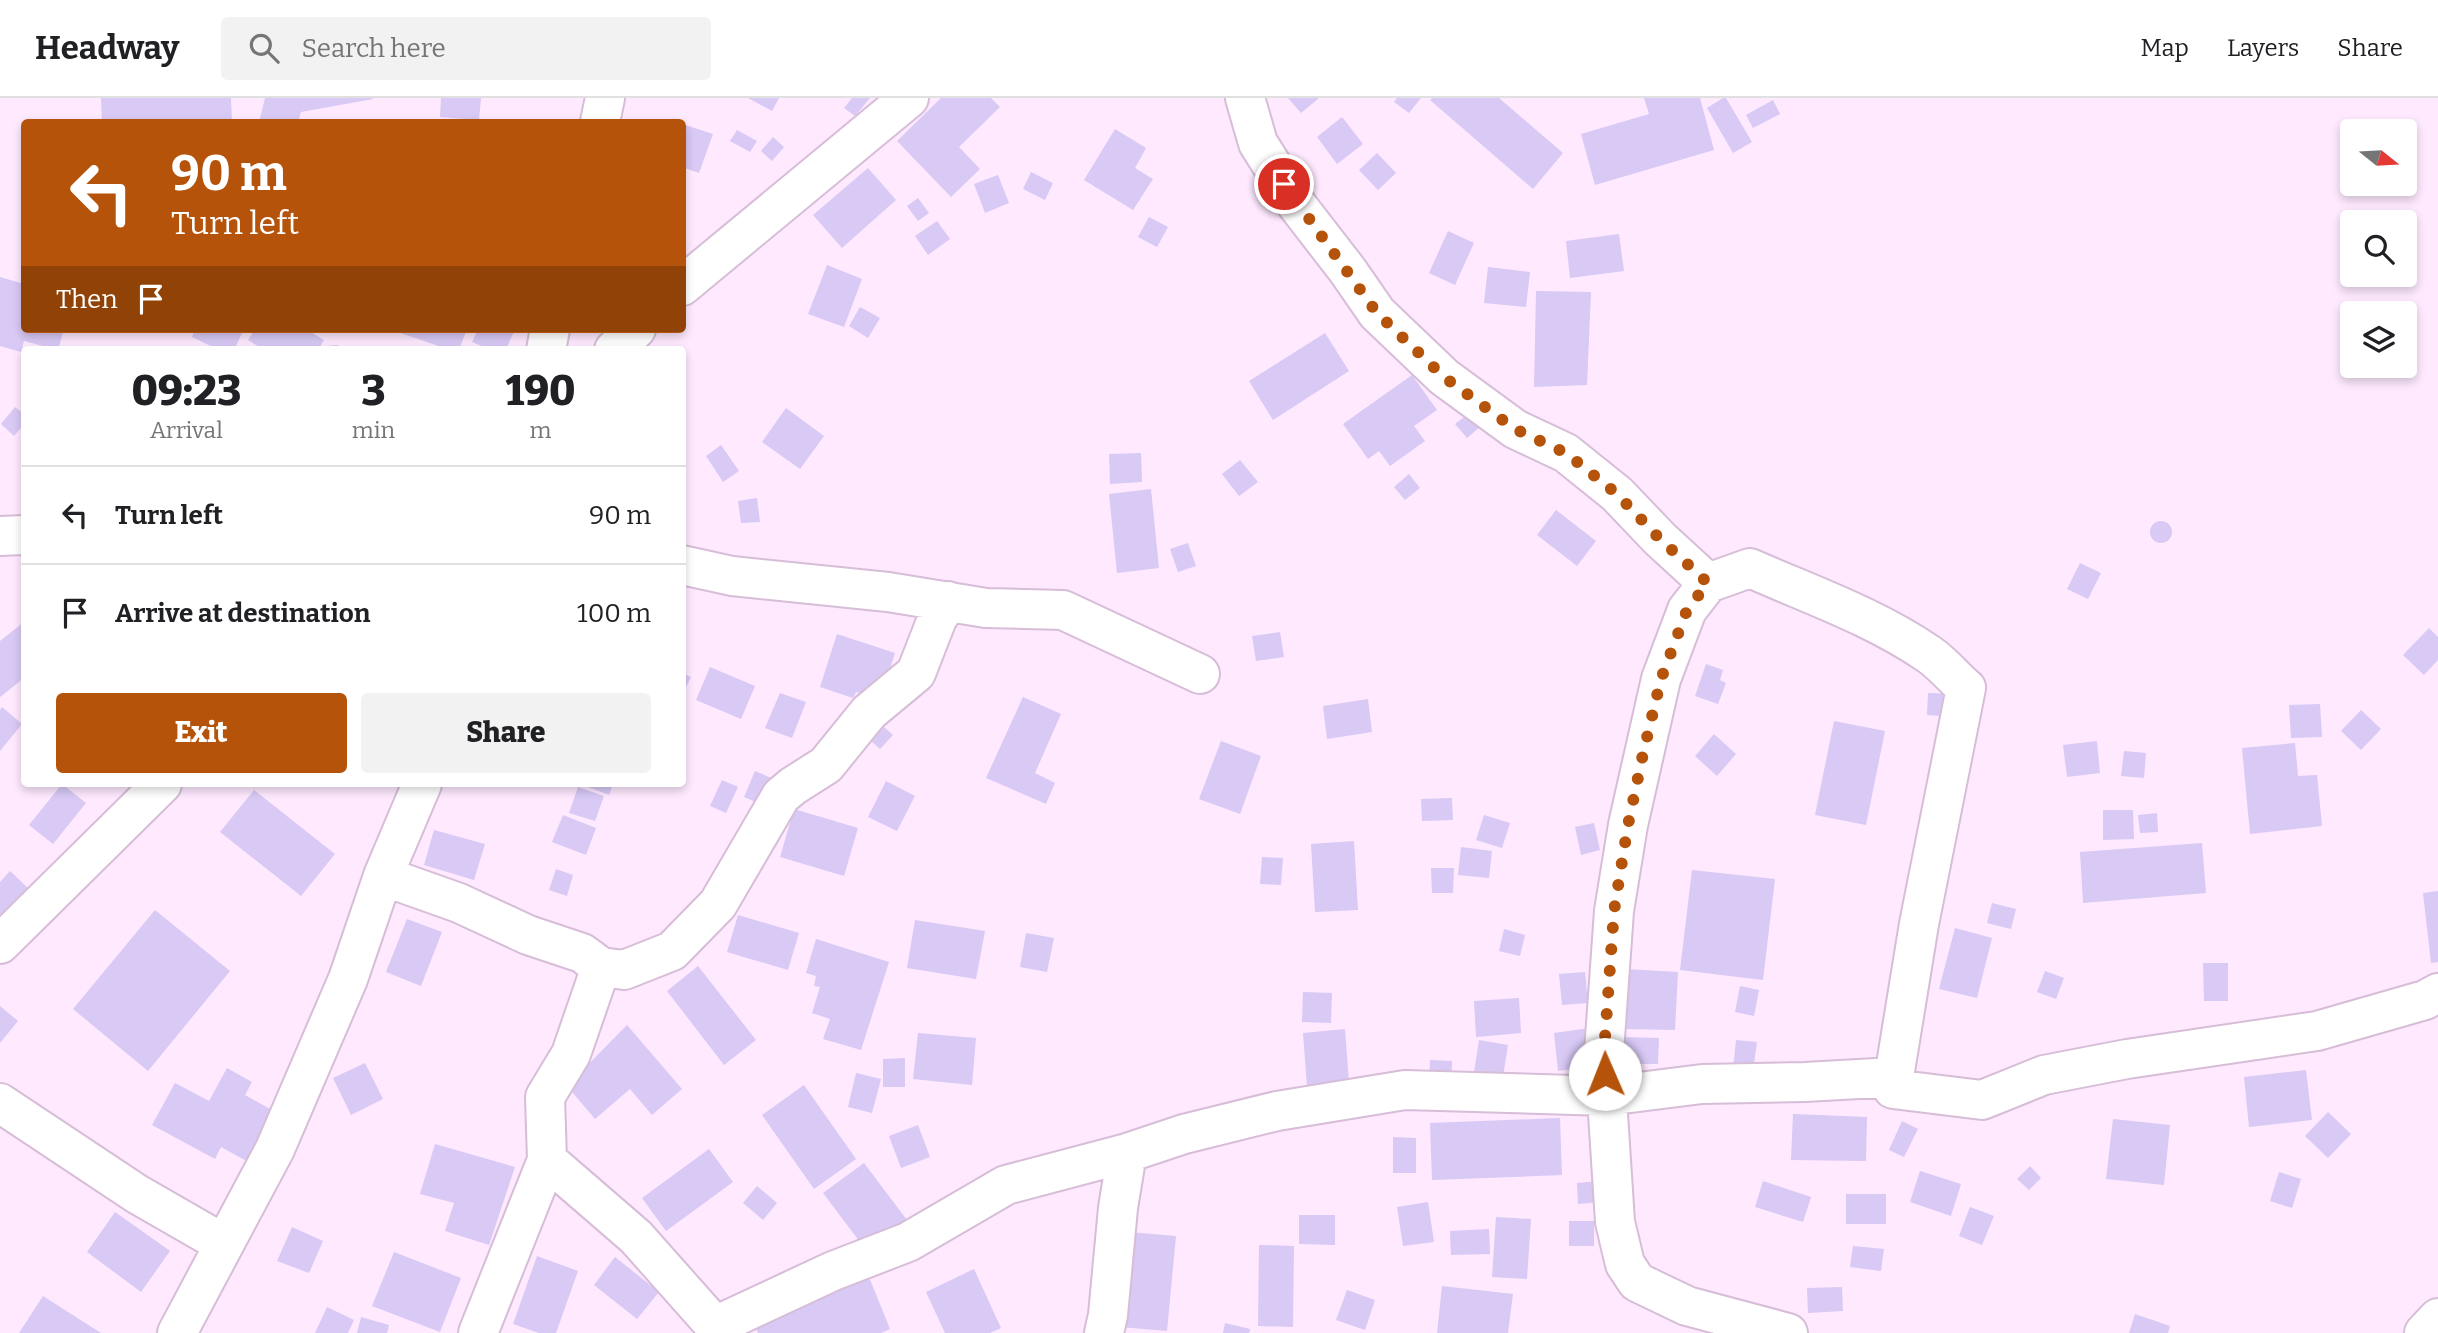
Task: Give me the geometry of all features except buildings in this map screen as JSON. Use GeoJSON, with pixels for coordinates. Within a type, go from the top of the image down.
{"type":"FeatureCollection","features":[{"type":"Feature","properties":{"kind":"street"},"geometry":{"type":"LineString","coordinates":[[601,119],[605,98]]}},
{"type":"Feature","properties":{"kind":"street"},"geometry":{"type":"LineString","coordinates":[[686,283],[909,98]]}},
{"type":"Feature","properties":{"kind":"street"},"geometry":{"type":"LineString","coordinates":[[1245,98],[1258,143],[1297,205],[1349,271],[1377,313],[1444,377],[1515,429],[1566,453],[1587,469],[1617,494],[1660,539],[1708,583]]}},
{"type":"Feature","properties":{"kind":"street"},"geometry":{"type":"LineString","coordinates":[[618,346],[631,333]]}},
{"type":"Feature","properties":{"kind":"street"},"geometry":{"type":"LineString","coordinates":[[0,536],[21,535]]}},
{"type":"Feature","properties":{"kind":"street"},"geometry":{"type":"LineString","coordinates":[[686,566],[732,576],[828,585],[986,608],[1063,610],[1200,674]]}},
{"type":"Feature","properties":{"kind":"street"},"geometry":{"type":"LineString","coordinates":[[1788,1333],[1681,1320],[1637,1282],[1625,1264],[1615,1222],[1604,1052],[1614,911],[1628,825],[1661,679],[1687,610],[1708,583],[1750,568],[1844,608],[1892,633],[1932,656],[1966,688],[1919,924],[1893,1089],[1982,1100],[2045,1075],[2127,1059],[2317,1031],[2425,1000],[2438,993]]}},
{"type":"Feature","properties":{"kind":"street"},"geometry":{"type":"LineString","coordinates":[[383,876],[459,904],[528,935],[582,953],[601,967],[624,970],[672,951],[718,904],[781,796],[826,765],[869,712],[916,673],[937,619],[948,601]]}},
{"type":"Feature","properties":{"kind":"street"},"geometry":{"type":"LineString","coordinates":[[0,944],[159,787]]}},
{"type":"Feature","properties":{"kind":"street"},"geometry":{"type":"LineString","coordinates":[[177,1333],[275,1149],[348,979],[383,876],[421,787]]}},
{"type":"Feature","properties":{"kind":"street"},"geometry":{"type":"LineString","coordinates":[[478,1333],[547,1160],[545,1097],[570,1054],[601,967]]}},
{"type":"Feature","properties":{"kind":"street"},"geometry":{"type":"LineString","coordinates":[[547,1160],[636,1237],[718,1329],[833,1271],[908,1242],[1006,1185],[1127,1153],[1184,1133],[1277,1111],[1405,1090],[1607,1096],[1702,1084],[1894,1077]]}},
{"type":"Feature","properties":{"kind":"street"},"geometry":{"type":"LineString","coordinates":[[0,1103],[136,1194],[224,1244]]}},
{"type":"Feature","properties":{"kind":"street"},"geometry":{"type":"LineString","coordinates":[[1104,1333],[1127,1153]]}},
{"type":"Feature","properties":{"kind":"street"},"geometry":{"type":"LineString","coordinates":[[2424,1333],[2438,1318]]}},
{"type":"Feature","properties":{"kind":"route"},"geometry":{"type":"LineString","coordinates":[[1284,184],[1377,313],[1444,377],[1515,429],[1566,453],[1617,494],[1660,539],[1708,583],[1687,610],[1661,679],[1628,825],[1614,911],[1604,1052],[1605,1074]]}}]}
